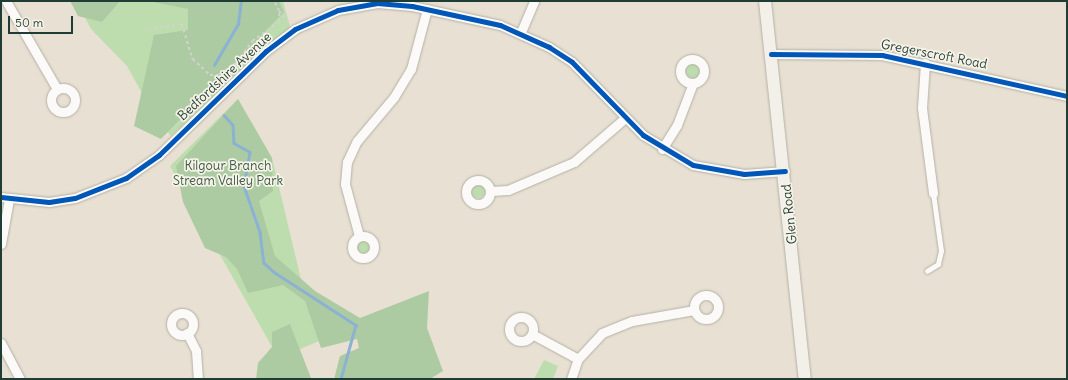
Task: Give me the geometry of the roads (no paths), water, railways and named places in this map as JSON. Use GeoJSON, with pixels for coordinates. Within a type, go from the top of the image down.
{"type":"FeatureCollection","features":[{"type":"Feature","properties":{"kind":"main road","name":"Glen Road"},"geometry":{"type":"LineString","coordinates":[[764,1],[785,171],[805,379]]}},
{"type":"Feature","properties":{"kind":"street"},"geometry":{"type":"LineString","coordinates":[[6,1],[57,89]]}},
{"type":"Feature","properties":{"kind":"street"},"geometry":{"type":"LineString","coordinates":[[521,32],[534,1]]}},
{"type":"Feature","properties":{"kind":"street","name":"Bedfordshire Avenue"},"geometry":{"type":"LineString","coordinates":[[5,198],[49,202],[75,198],[101,190],[143,168],[295,29],[332,12],[365,5],[395,3],[427,9],[521,32],[572,62],[625,118],[662,149],[692,165],[713,171],[744,174],[785,171]]}},
{"type":"Feature","properties":{"kind":"street"},"geometry":{"type":"LineString","coordinates":[[359,236],[345,184],[347,162],[357,141],[394,97],[411,69],[427,9]]}},
{"type":"Feature","properties":{"kind":"street","name":"Gregerscroft Road"},"geometry":{"type":"LineString","coordinates":[[771,54],[854,53],[925,63],[1067,96]]}},
{"type":"Feature","properties":{"kind":"street"},"geometry":{"type":"LineString","coordinates":[[925,63],[922,108],[933,193]]}},
{"type":"Feature","properties":{"kind":"street"},"geometry":{"type":"LineString","coordinates":[[662,149],[677,125],[693,83]]}},
{"type":"Feature","properties":{"kind":"street"},"geometry":{"type":"LineString","coordinates":[[491,191],[508,190],[574,162],[625,118]]}},
{"type":"Feature","properties":{"kind":"street"},"geometry":{"type":"LineString","coordinates":[[1,244],[5,198]]}},
{"type":"Feature","properties":{"kind":"street"},"geometry":{"type":"LineString","coordinates":[[571,379],[578,359],[592,342],[616,326],[694,310]]}},
{"type":"Feature","properties":{"kind":"street"},"geometry":{"type":"LineString","coordinates":[[187,333],[196,351],[198,379]]}},
{"type":"Feature","properties":{"kind":"street"},"geometry":{"type":"LineString","coordinates":[[532,334],[578,359]]}},
{"type":"Feature","properties":{"kind":"street"},"geometry":{"type":"LineString","coordinates":[[1,343],[20,379]]}},
{"type":"Feature","properties":{"kind":"lane"},"geometry":{"type":"LineString","coordinates":[[927,271],[938,264],[941,251],[933,193]]}},
{"type":"Feature","properties":{"kind":"waterway"},"geometry":{"type":"LineString","coordinates":[[214,65],[238,24],[241,1]]}},
{"type":"Feature","properties":{"kind":"waterway"},"geometry":{"type":"LineString","coordinates":[[224,115],[233,125],[234,143],[250,152],[244,186],[260,232],[264,263],[274,272],[356,325],[341,379]]}},
{"type":"Feature","properties":{"kind":"park label","name":"Kilgour Branch Stream Valley Park"},"geometry":{"type":"Point","coordinates":[228,174]}}]}
